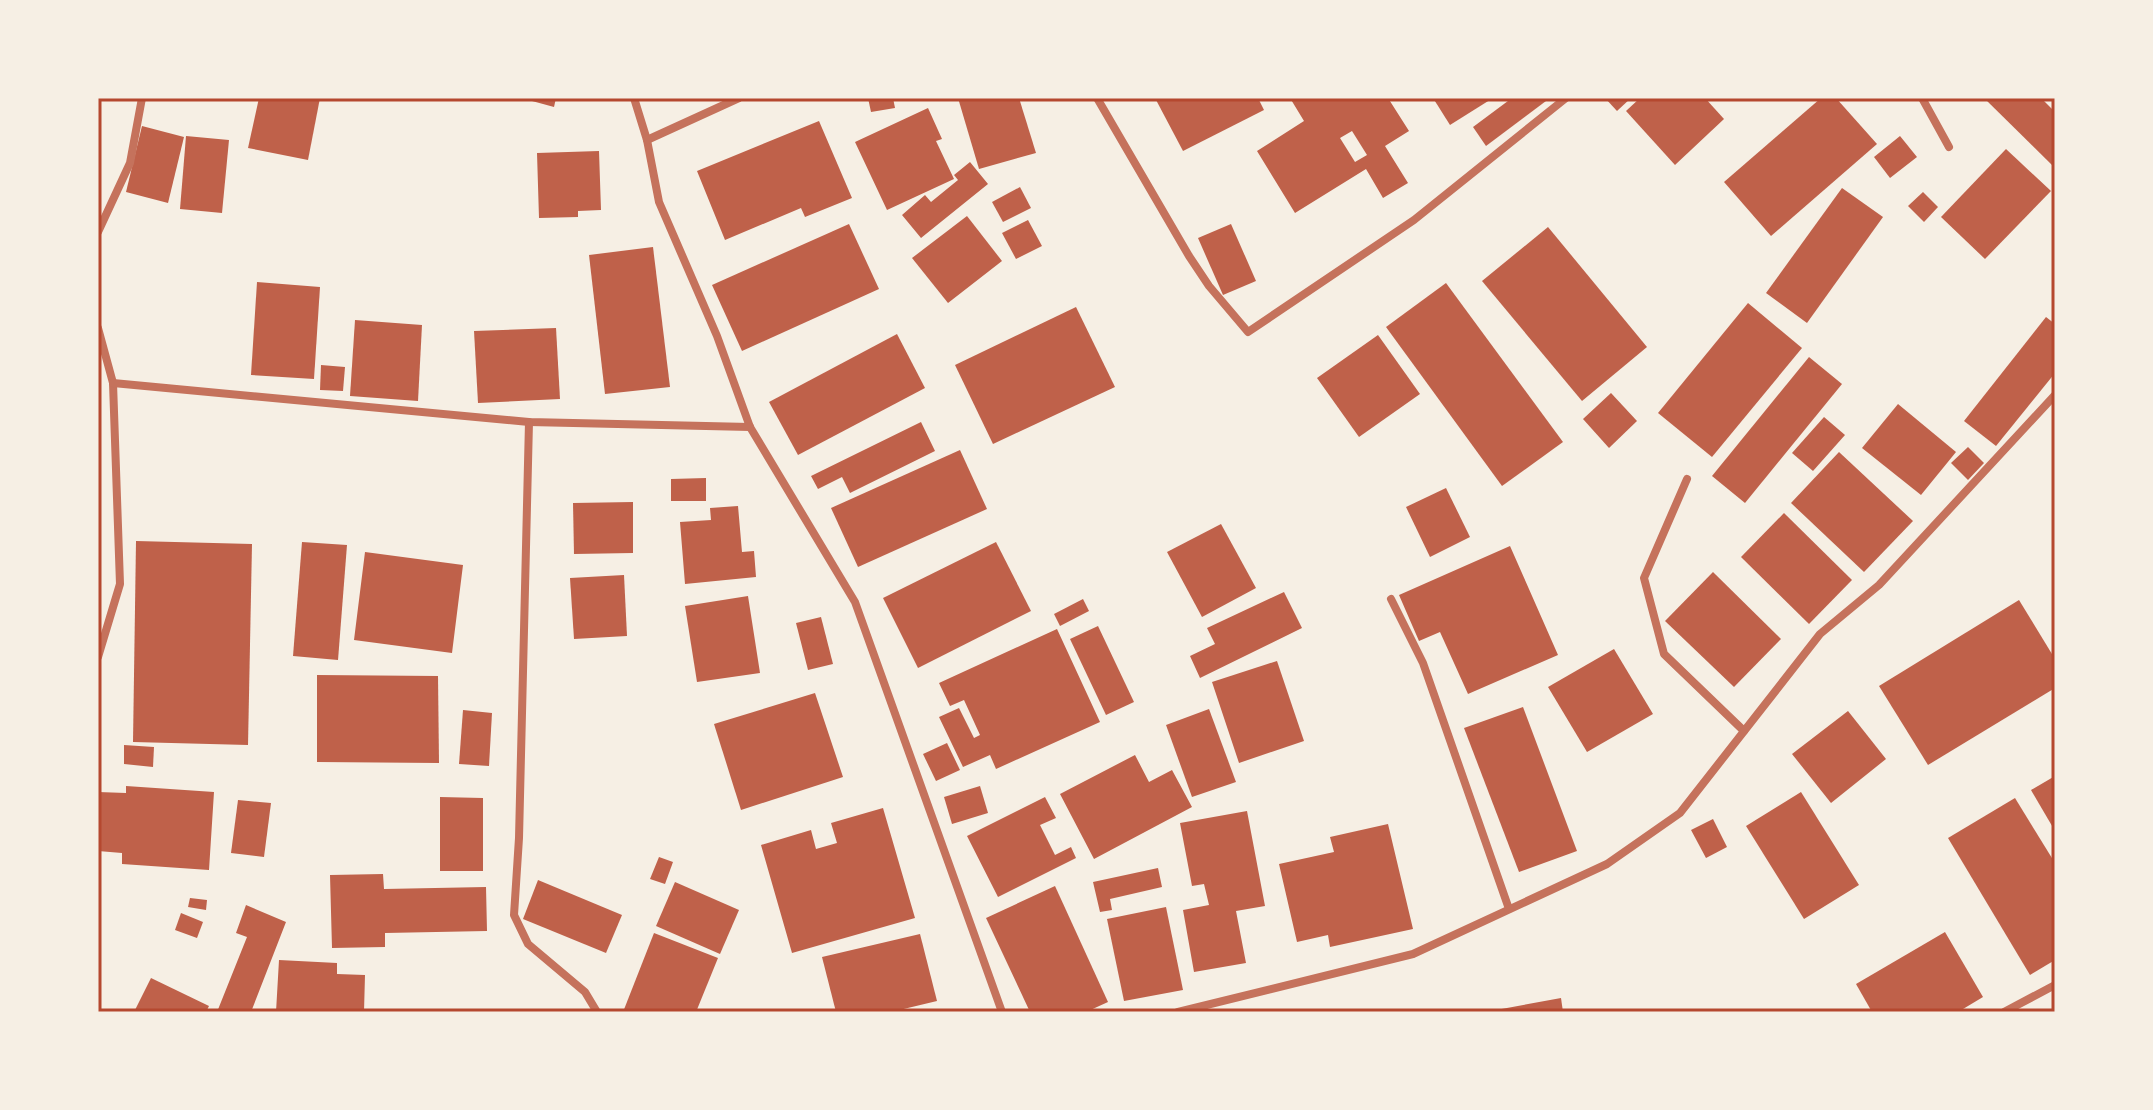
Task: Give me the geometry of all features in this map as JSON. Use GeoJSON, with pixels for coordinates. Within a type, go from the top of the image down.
{"type":"FeatureCollection","features":[{"type":"Feature","properties":{"kind":"street"},"geometry":{"type":"LineString","coordinates":[[98,232],[130,163],[142,98]]}},
{"type":"Feature","properties":{"kind":"street"},"geometry":{"type":"LineString","coordinates":[[634,98],[647,140],[659,202],[717,336],[750,427],[855,602],[1002,1012]]}},
{"type":"Feature","properties":{"kind":"street"},"geometry":{"type":"LineString","coordinates":[[647,140],[739,98]]}},
{"type":"Feature","properties":{"kind":"street"},"geometry":{"type":"LineString","coordinates":[[1097,98],[1189,256],[1209,286],[1248,332],[1414,220],[1566,98]]}},
{"type":"Feature","properties":{"kind":"street"},"geometry":{"type":"LineString","coordinates":[[1922,98],[1949,147]]}},
{"type":"Feature","properties":{"kind":"street"},"geometry":{"type":"LineString","coordinates":[[98,328],[113,383],[120,584],[98,657]]}},
{"type":"Feature","properties":{"kind":"street"},"geometry":{"type":"LineString","coordinates":[[113,383],[529,422],[750,427]]}},
{"type":"Feature","properties":{"kind":"street"},"geometry":{"type":"LineString","coordinates":[[1178,1012],[1413,954],[1607,864],[1680,813],[1820,634],[1879,585],[2055,395]]}},
{"type":"Feature","properties":{"kind":"street"},"geometry":{"type":"LineString","coordinates":[[529,422],[519,838],[514,915],[528,944],[585,992],[597,1012]]}},
{"type":"Feature","properties":{"kind":"street"},"geometry":{"type":"LineString","coordinates":[[1687,479],[1644,578],[1664,654],[1744,731]]}},
{"type":"Feature","properties":{"kind":"street"},"geometry":{"type":"LineString","coordinates":[[1391,599],[1423,663],[1509,909]]}},
{"type":"Feature","properties":{"kind":"street"},"geometry":{"type":"LineString","coordinates":[[2004,1012],[2055,985]]}},
{"type":"Feature","properties":{"kind":"building"},"geometry":{"type":"Polygon","coordinates":[[[259,98],[320,98],[308,160],[248,148],[259,98]]]}},
{"type":"Feature","properties":{"kind":"building"},"geometry":{"type":"Polygon","coordinates":[[[521,98],[556,98],[554,107],[521,98]]]}},
{"type":"Feature","properties":{"kind":"building"},"geometry":{"type":"Polygon","coordinates":[[[868,98],[893,98],[895,108],[871,112],[868,98]]]}},
{"type":"Feature","properties":{"kind":"building"},"geometry":{"type":"Polygon","coordinates":[[[958,98],[1019,98],[1036,153],[979,169],[958,98]]]}},
{"type":"Feature","properties":{"kind":"building"},"geometry":{"type":"Polygon","coordinates":[[[1155,98],[1258,98],[1264,110],[1183,151],[1155,98]]]}},
{"type":"Feature","properties":{"kind":"building"},"geometry":{"type":"Polygon","coordinates":[[[1290,98],[1388,98],[1409,131],[1385,146],[1408,183],[1383,198],[1366,169],[1295,213],[1257,151],[1304,121],[1290,98]],[[1352,131],[1340,138],[1355,162],[1367,155],[1352,131]]]}},
{"type":"Feature","properties":{"kind":"building"},"geometry":{"type":"Polygon","coordinates":[[[1433,98],[1493,98],[1450,125],[1433,98]]]}},
{"type":"Feature","properties":{"kind":"building"},"geometry":{"type":"Polygon","coordinates":[[[1512,98],[1550,98],[1486,146],[1473,127],[1512,98]]]}},
{"type":"Feature","properties":{"kind":"building"},"geometry":{"type":"Polygon","coordinates":[[[1605,98],[1631,98],[1617,111],[1605,98]]]}},
{"type":"Feature","properties":{"kind":"building"},"geometry":{"type":"Polygon","coordinates":[[[1640,98],[1705,98],[1724,119],[1675,165],[1626,111],[1640,98]]]}},
{"type":"Feature","properties":{"kind":"building"},"geometry":{"type":"Polygon","coordinates":[[[1821,98],[1836,98],[1877,144],[1771,236],[1724,182],[1821,98]]]}},
{"type":"Feature","properties":{"kind":"building"},"geometry":{"type":"Polygon","coordinates":[[[1984,98],[2041,98],[2055,112],[2055,168],[1984,98]]]}},
{"type":"Feature","properties":{"kind":"building"},"geometry":{"type":"Polygon","coordinates":[[[928,108],[942,139],[936,141],[954,179],[887,210],[855,142],[928,108]]]}},
{"type":"Feature","properties":{"kind":"building"},"geometry":{"type":"Polygon","coordinates":[[[819,121],[852,198],[805,217],[801,208],[725,240],[697,171],[819,121]]]}},
{"type":"Feature","properties":{"kind":"building"},"geometry":{"type":"Polygon","coordinates":[[[142,126],[184,137],[168,203],[126,192],[142,126]]]}},
{"type":"Feature","properties":{"kind":"building"},"geometry":{"type":"Polygon","coordinates":[[[186,136],[229,140],[222,213],[180,209],[186,136]]]}},
{"type":"Feature","properties":{"kind":"building"},"geometry":{"type":"Polygon","coordinates":[[[1900,136],[1917,157],[1890,178],[1874,157],[1900,136]]]}},
{"type":"Feature","properties":{"kind":"building"},"geometry":{"type":"Polygon","coordinates":[[[2006,149],[2051,191],[1985,259],[1941,217],[2006,149]]]}},
{"type":"Feature","properties":{"kind":"building"},"geometry":{"type":"Polygon","coordinates":[[[599,151],[601,210],[578,211],[578,217],[539,218],[537,153],[599,151]]]}},
{"type":"Feature","properties":{"kind":"building"},"geometry":{"type":"Polygon","coordinates":[[[970,162],[988,184],[921,238],[902,215],[925,195],[931,202],[958,180],[954,175],[970,162]]]}},
{"type":"Feature","properties":{"kind":"building"},"geometry":{"type":"Polygon","coordinates":[[[1020,187],[1031,208],[1003,222],[992,202],[1020,187]]]}},
{"type":"Feature","properties":{"kind":"building"},"geometry":{"type":"Polygon","coordinates":[[[1842,188],[1883,217],[1807,323],[1766,293],[1842,188]]]}},
{"type":"Feature","properties":{"kind":"building"},"geometry":{"type":"Polygon","coordinates":[[[1923,192],[1938,207],[1924,222],[1908,206],[1923,192]]]}},
{"type":"Feature","properties":{"kind":"building"},"geometry":{"type":"Polygon","coordinates":[[[967,216],[1002,261],[948,303],[912,258],[967,216]]]}},
{"type":"Feature","properties":{"kind":"building"},"geometry":{"type":"Polygon","coordinates":[[[1028,220],[1042,246],[1016,259],[1002,233],[1028,220]]]}},
{"type":"Feature","properties":{"kind":"building"},"geometry":{"type":"Polygon","coordinates":[[[849,224],[879,289],[742,351],[712,285],[849,224]]]}},
{"type":"Feature","properties":{"kind":"building"},"geometry":{"type":"Polygon","coordinates":[[[1231,224],[1256,281],[1223,295],[1198,238],[1231,224]]]}},
{"type":"Feature","properties":{"kind":"building"},"geometry":{"type":"Polygon","coordinates":[[[1548,227],[1647,347],[1582,401],[1482,281],[1548,227]]]}},
{"type":"Feature","properties":{"kind":"building"},"geometry":{"type":"Polygon","coordinates":[[[653,247],[670,387],[605,394],[589,255],[653,247]]]}},
{"type":"Feature","properties":{"kind":"building"},"geometry":{"type":"Polygon","coordinates":[[[257,282],[320,287],[314,379],[251,375],[257,282]]]}},
{"type":"Feature","properties":{"kind":"building"},"geometry":{"type":"Polygon","coordinates":[[[1446,283],[1563,442],[1502,486],[1386,327],[1446,283]]]}},
{"type":"Feature","properties":{"kind":"building"},"geometry":{"type":"Polygon","coordinates":[[[1748,303],[1802,348],[1712,457],[1658,413],[1748,303]]]}},
{"type":"Feature","properties":{"kind":"building"},"geometry":{"type":"Polygon","coordinates":[[[1076,307],[1115,387],[993,444],[955,365],[1076,307]]]}},
{"type":"Feature","properties":{"kind":"building"},"geometry":{"type":"Polygon","coordinates":[[[2046,317],[2055,324],[2055,373],[1996,446],[1964,421],[2046,317]]]}},
{"type":"Feature","properties":{"kind":"building"},"geometry":{"type":"Polygon","coordinates":[[[355,320],[422,325],[418,401],[350,396],[355,320]]]}},
{"type":"Feature","properties":{"kind":"building"},"geometry":{"type":"Polygon","coordinates":[[[556,328],[560,399],[478,403],[474,331],[556,328]]]}},
{"type":"Feature","properties":{"kind":"building"},"geometry":{"type":"Polygon","coordinates":[[[897,334],[925,388],[798,455],[769,402],[897,334]]]}},
{"type":"Feature","properties":{"kind":"building"},"geometry":{"type":"Polygon","coordinates":[[[1378,335],[1420,394],[1359,437],[1317,378],[1378,335]]]}},
{"type":"Feature","properties":{"kind":"building"},"geometry":{"type":"Polygon","coordinates":[[[1809,357],[1842,384],[1745,503],[1712,476],[1809,357]]]}},
{"type":"Feature","properties":{"kind":"building"},"geometry":{"type":"Polygon","coordinates":[[[321,365],[345,367],[343,391],[320,390],[321,365]]]}},
{"type":"Feature","properties":{"kind":"building"},"geometry":{"type":"Polygon","coordinates":[[[1611,393],[1637,421],[1609,448],[1583,419],[1611,393]]]}},
{"type":"Feature","properties":{"kind":"building"},"geometry":{"type":"Polygon","coordinates":[[[1898,404],[1956,452],[1921,495],[1862,448],[1898,404]]]}},
{"type":"Feature","properties":{"kind":"building"},"geometry":{"type":"Polygon","coordinates":[[[1824,417],[1845,435],[1813,471],[1792,453],[1824,417]]]}},
{"type":"Feature","properties":{"kind":"building"},"geometry":{"type":"Polygon","coordinates":[[[921,422],[935,451],[850,493],[842,477],[818,489],[811,476],[921,422]]]}},
{"type":"Feature","properties":{"kind":"building"},"geometry":{"type":"Polygon","coordinates":[[[1968,447],[1984,463],[1968,480],[1951,463],[1968,447]]]}},
{"type":"Feature","properties":{"kind":"building"},"geometry":{"type":"Polygon","coordinates":[[[960,450],[987,509],[858,567],[831,508],[960,450]]]}},
{"type":"Feature","properties":{"kind":"building"},"geometry":{"type":"Polygon","coordinates":[[[1839,452],[1913,521],[1864,572],[1791,503],[1839,452]]]}},
{"type":"Feature","properties":{"kind":"building"},"geometry":{"type":"Polygon","coordinates":[[[706,478],[706,501],[671,501],[671,479],[706,478]]]}},
{"type":"Feature","properties":{"kind":"building"},"geometry":{"type":"Polygon","coordinates":[[[1446,488],[1470,537],[1430,557],[1406,507],[1446,488]]]}},
{"type":"Feature","properties":{"kind":"building"},"geometry":{"type":"Polygon","coordinates":[[[633,502],[633,553],[574,554],[573,503],[633,502]]]}},
{"type":"Feature","properties":{"kind":"building"},"geometry":{"type":"Polygon","coordinates":[[[738,506],[742,552],[754,551],[756,577],[685,584],[680,522],[711,520],[710,508],[738,506]]]}},
{"type":"Feature","properties":{"kind":"building"},"geometry":{"type":"Polygon","coordinates":[[[1784,513],[1852,580],[1809,624],[1741,557],[1784,513]]]}},
{"type":"Feature","properties":{"kind":"building"},"geometry":{"type":"Polygon","coordinates":[[[1221,524],[1256,588],[1202,617],[1167,552],[1221,524]]]}},
{"type":"Feature","properties":{"kind":"building"},"geometry":{"type":"Polygon","coordinates":[[[136,541],[252,544],[248,745],[133,742],[136,541]]]}},
{"type":"Feature","properties":{"kind":"building"},"geometry":{"type":"Polygon","coordinates":[[[302,542],[347,545],[338,660],[293,656],[302,542]]]}},
{"type":"Feature","properties":{"kind":"building"},"geometry":{"type":"Polygon","coordinates":[[[996,542],[1031,611],[918,668],[883,598],[996,542]]]}},
{"type":"Feature","properties":{"kind":"building"},"geometry":{"type":"Polygon","coordinates":[[[1510,546],[1558,655],[1468,694],[1440,632],[1419,641],[1399,595],[1510,546]]]}},
{"type":"Feature","properties":{"kind":"building"},"geometry":{"type":"Polygon","coordinates":[[[365,552],[463,565],[452,653],[354,640],[365,552]]]}},
{"type":"Feature","properties":{"kind":"building"},"geometry":{"type":"Polygon","coordinates":[[[1713,572],[1781,639],[1734,687],[1665,621],[1713,572]]]}},
{"type":"Feature","properties":{"kind":"building"},"geometry":{"type":"Polygon","coordinates":[[[624,575],[627,636],[574,639],[570,578],[624,575]]]}},
{"type":"Feature","properties":{"kind":"building"},"geometry":{"type":"Polygon","coordinates":[[[1284,592],[1302,628],[1200,678],[1190,656],[1215,644],[1207,628],[1284,592]]]}},
{"type":"Feature","properties":{"kind":"building"},"geometry":{"type":"Polygon","coordinates":[[[748,596],[760,673],[697,682],[685,606],[748,596]]]}},
{"type":"Feature","properties":{"kind":"building"},"geometry":{"type":"Polygon","coordinates":[[[1083,599],[1089,611],[1060,626],[1054,614],[1083,599]]]}},
{"type":"Feature","properties":{"kind":"building"},"geometry":{"type":"Polygon","coordinates":[[[2019,600],[2055,659],[2055,688],[1928,765],[1879,686],[2019,600]]]}},
{"type":"Feature","properties":{"kind":"building"},"geometry":{"type":"Polygon","coordinates":[[[821,617],[833,664],[808,670],[796,623],[821,617]]]}},
{"type":"Feature","properties":{"kind":"building"},"geometry":{"type":"Polygon","coordinates":[[[1098,626],[1134,702],[1106,715],[1070,639],[1098,626]]]}},
{"type":"Feature","properties":{"kind":"building"},"geometry":{"type":"Polygon","coordinates":[[[1057,629],[1100,722],[996,769],[990,755],[963,767],[939,717],[959,708],[974,738],[980,735],[964,700],[950,706],[939,683],[1057,629]]]}},
{"type":"Feature","properties":{"kind":"building"},"geometry":{"type":"Polygon","coordinates":[[[1614,649],[1653,714],[1587,752],[1548,687],[1614,649]]]}},
{"type":"Feature","properties":{"kind":"building"},"geometry":{"type":"Polygon","coordinates":[[[1277,661],[1304,741],[1239,763],[1212,682],[1277,661]]]}},
{"type":"Feature","properties":{"kind":"building"},"geometry":{"type":"Polygon","coordinates":[[[317,675],[438,676],[439,763],[317,762],[317,675]]]}},
{"type":"Feature","properties":{"kind":"building"},"geometry":{"type":"Polygon","coordinates":[[[815,693],[843,777],[741,810],[714,724],[815,693]]]}},
{"type":"Feature","properties":{"kind":"building"},"geometry":{"type":"Polygon","coordinates":[[[1523,707],[1577,851],[1519,872],[1464,728],[1523,707]]]}},
{"type":"Feature","properties":{"kind":"building"},"geometry":{"type":"Polygon","coordinates":[[[1209,709],[1236,782],[1192,797],[1166,725],[1209,709]]]}},
{"type":"Feature","properties":{"kind":"building"},"geometry":{"type":"Polygon","coordinates":[[[463,710],[492,713],[489,766],[459,764],[463,710]]]}},
{"type":"Feature","properties":{"kind":"building"},"geometry":{"type":"Polygon","coordinates":[[[1848,711],[1886,759],[1831,803],[1792,754],[1848,711]]]}},
{"type":"Feature","properties":{"kind":"building"},"geometry":{"type":"Polygon","coordinates":[[[947,743],[960,770],[936,781],[923,754],[947,743]]]}},
{"type":"Feature","properties":{"kind":"building"},"geometry":{"type":"Polygon","coordinates":[[[124,745],[154,747],[153,767],[124,764],[124,745]]]}},
{"type":"Feature","properties":{"kind":"building"},"geometry":{"type":"Polygon","coordinates":[[[1135,755],[1149,782],[1172,770],[1192,807],[1094,859],[1060,794],[1135,755]]]}},
{"type":"Feature","properties":{"kind":"building"},"geometry":{"type":"Polygon","coordinates":[[[2055,776],[2055,831],[2031,790],[2055,776]]]}},
{"type":"Feature","properties":{"kind":"building"},"geometry":{"type":"Polygon","coordinates":[[[126,786],[214,792],[209,870],[122,864],[122,853],[98,851],[98,792],[126,793],[126,786]]]}},
{"type":"Feature","properties":{"kind":"building"},"geometry":{"type":"Polygon","coordinates":[[[980,786],[988,813],[952,824],[944,797],[980,786]]]}},
{"type":"Feature","properties":{"kind":"building"},"geometry":{"type":"Polygon","coordinates":[[[1801,792],[1859,885],[1804,919],[1746,826],[1801,792]]]}},
{"type":"Feature","properties":{"kind":"building"},"geometry":{"type":"Polygon","coordinates":[[[440,797],[483,798],[483,871],[440,871],[440,797]]]}},
{"type":"Feature","properties":{"kind":"building"},"geometry":{"type":"Polygon","coordinates":[[[1045,797],[1056,818],[1040,825],[1055,855],[1071,847],[1076,858],[998,897],[967,836],[1045,797]]]}},
{"type":"Feature","properties":{"kind":"building"},"geometry":{"type":"Polygon","coordinates":[[[2015,798],[2055,863],[2055,960],[2030,975],[1948,838],[2015,798]]]}},
{"type":"Feature","properties":{"kind":"building"},"geometry":{"type":"Polygon","coordinates":[[[238,800],[271,803],[264,857],[231,853],[238,800]]]}},
{"type":"Feature","properties":{"kind":"building"},"geometry":{"type":"Polygon","coordinates":[[[883,808],[915,918],[792,953],[761,845],[811,830],[816,849],[837,843],[831,823],[883,808]]]}},
{"type":"Feature","properties":{"kind":"building"},"geometry":{"type":"Polygon","coordinates":[[[1247,811],[1265,906],[1236,911],[1246,963],[1194,972],[1183,910],[1209,905],[1204,884],[1192,886],[1180,823],[1247,811]]]}},
{"type":"Feature","properties":{"kind":"building"},"geometry":{"type":"Polygon","coordinates":[[[1713,819],[1727,847],[1706,858],[1691,830],[1713,819]]]}},
{"type":"Feature","properties":{"kind":"building"},"geometry":{"type":"Polygon","coordinates":[[[1388,824],[1413,929],[1330,947],[1328,935],[1297,942],[1279,864],[1334,852],[1330,837],[1388,824]]]}},
{"type":"Feature","properties":{"kind":"building"},"geometry":{"type":"Polygon","coordinates":[[[659,857],[673,862],[665,884],[650,879],[659,857]]]}},
{"type":"Feature","properties":{"kind":"building"},"geometry":{"type":"Polygon","coordinates":[[[1158,868],[1162,887],[1110,899],[1112,910],[1100,912],[1093,882],[1158,868]]]}},
{"type":"Feature","properties":{"kind":"building"},"geometry":{"type":"Polygon","coordinates":[[[383,874],[384,889],[486,887],[487,931],[385,933],[385,947],[332,948],[330,875],[383,874]]]}},
{"type":"Feature","properties":{"kind":"building"},"geometry":{"type":"Polygon","coordinates":[[[538,880],[622,915],[606,953],[523,919],[538,880]]]}},
{"type":"Feature","properties":{"kind":"building"},"geometry":{"type":"Polygon","coordinates":[[[675,882],[739,910],[720,954],[656,926],[675,882]]]}},
{"type":"Feature","properties":{"kind":"building"},"geometry":{"type":"Polygon","coordinates":[[[1055,886],[1108,1002],[1086,1012],[1030,1012],[986,918],[1055,886]]]}},
{"type":"Feature","properties":{"kind":"building"},"geometry":{"type":"Polygon","coordinates":[[[190,898],[207,900],[206,910],[188,907],[190,898]]]}},
{"type":"Feature","properties":{"kind":"building"},"geometry":{"type":"Polygon","coordinates":[[[246,905],[286,922],[251,1012],[217,1012],[247,937],[236,933],[246,905]]]}},
{"type":"Feature","properties":{"kind":"building"},"geometry":{"type":"Polygon","coordinates":[[[1166,907],[1183,990],[1124,1001],[1107,919],[1166,907]]]}},
{"type":"Feature","properties":{"kind":"building"},"geometry":{"type":"Polygon","coordinates":[[[181,913],[203,922],[197,938],[175,930],[181,913]]]}},
{"type":"Feature","properties":{"kind":"building"},"geometry":{"type":"Polygon","coordinates":[[[1945,932],[1983,997],[1958,1012],[1872,1012],[1856,984],[1945,932]]]}},
{"type":"Feature","properties":{"kind":"building"},"geometry":{"type":"Polygon","coordinates":[[[654,933],[718,958],[696,1012],[623,1012],[654,933]]]}},
{"type":"Feature","properties":{"kind":"building"},"geometry":{"type":"Polygon","coordinates":[[[920,934],[937,1001],[891,1012],[836,1012],[822,957],[920,934]]]}},
{"type":"Feature","properties":{"kind":"building"},"geometry":{"type":"Polygon","coordinates":[[[279,960],[337,963],[337,974],[365,975],[364,1012],[276,1012],[279,960]]]}},
{"type":"Feature","properties":{"kind":"building"},"geometry":{"type":"Polygon","coordinates":[[[151,978],[209,1006],[206,1012],[134,1012],[151,978]]]}},
{"type":"Feature","properties":{"kind":"building"},"geometry":{"type":"Polygon","coordinates":[[[1561,998],[1563,1012],[1496,1012],[1496,1010],[1561,998]]]}}]}
